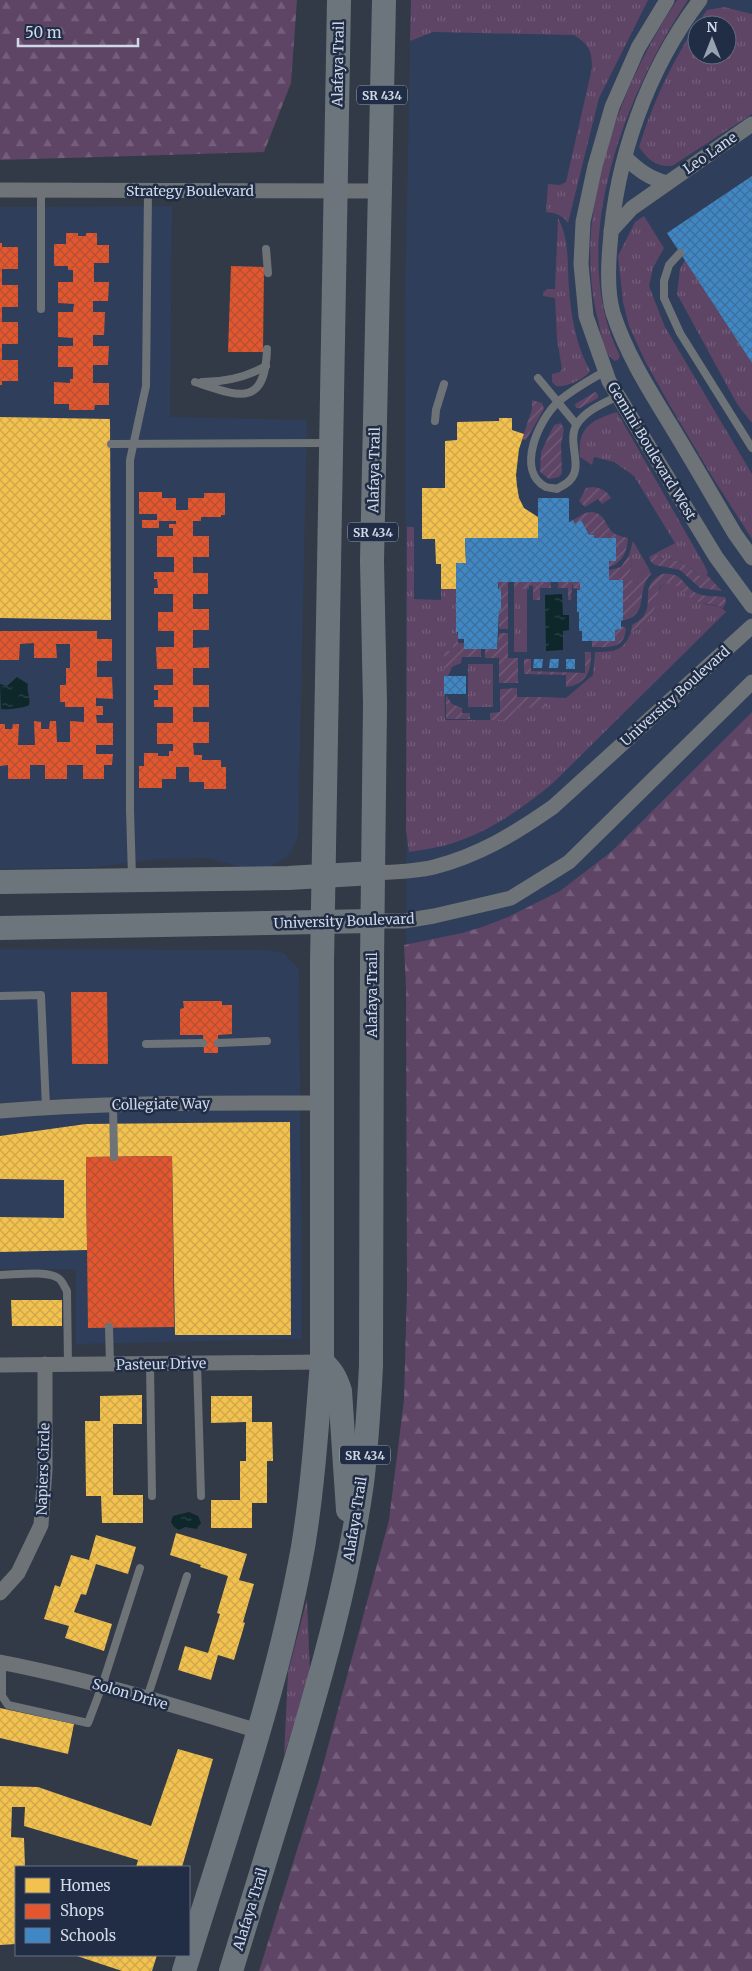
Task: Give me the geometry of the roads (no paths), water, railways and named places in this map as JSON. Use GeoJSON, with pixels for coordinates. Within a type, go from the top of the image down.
{"type":"FeatureCollection","features":[{"type":"Feature","properties":{"kind":"main road","name":"Alafaya Trail"},"geometry":{"type":"LineString","coordinates":[[190,1952],[275,1672],[302,1548],[312,1485],[322,1362],[322,923],[339,0]]}},
{"type":"Feature","properties":{"kind":"main road","name":"Alafaya Trail"},"geometry":{"type":"LineString","coordinates":[[231,1971],[334,1627],[362,1483],[368,1426],[371,1366],[372,922],[375,704],[372,561],[384,0]]}},
{"type":"Feature","properties":{"kind":"main road","name":"University Boulevard"},"geometry":{"type":"LineString","coordinates":[[0,882],[324,876],[373,873]]}},
{"type":"Feature","properties":{"kind":"main road","name":"University Boulevard"},"geometry":{"type":"LineString","coordinates":[[0,928],[372,922]]}},
{"type":"Feature","properties":{"kind":"main road"},"geometry":{"type":"LineString","coordinates":[[322,1362],[336,1376],[340,1391],[350,1552]]}},
{"type":"Feature","properties":{"kind":"main road","name":"Alafaya Trail"},"geometry":{"type":"LineString","coordinates":[[184,1971],[189,1956]]}},
{"type":"Feature","properties":{"kind":"street","name":"Gemini Boulevard West"},"geometry":{"type":"LineString","coordinates":[[667,0],[638,48],[612,107],[595,166],[583,222],[581,264],[586,316],[609,381],[716,557],[752,606]]}},
{"type":"Feature","properties":{"kind":"street","name":"Gemini Boulevard West"},"geometry":{"type":"LineString","coordinates":[[700,0],[664,57],[624,156],[615,196],[608,272],[613,311],[632,360],[735,534],[752,558]]}},
{"type":"Feature","properties":{"kind":"street","name":"Leo Lane"},"geometry":{"type":"LineString","coordinates":[[611,231],[632,208],[752,124]]}},
{"type":"Feature","properties":{"kind":"street"},"geometry":{"type":"LineString","coordinates":[[624,156],[637,169],[652,179],[667,183]]}},
{"type":"Feature","properties":{"kind":"street","name":"Strategy Boulevard"},"geometry":{"type":"LineString","coordinates":[[0,190],[380,191]]}},
{"type":"Feature","properties":{"kind":"street","name":"University Boulevard"},"geometry":{"type":"LineString","coordinates":[[373,873],[408,871],[432,867],[472,854],[516,833],[552,807],[752,626]]}},
{"type":"Feature","properties":{"kind":"street","name":"University Boulevard"},"geometry":{"type":"LineString","coordinates":[[372,922],[404,921],[434,916],[511,898],[569,862],[752,682]]}},
{"type":"Feature","properties":{"kind":"street","name":"Collegiate Way"},"geometry":{"type":"LineString","coordinates":[[0,1111],[113,1104],[322,1103]]}},
{"type":"Feature","properties":{"kind":"street","name":"Pasteur Drive"},"geometry":{"type":"LineString","coordinates":[[0,1365],[322,1362]]}},
{"type":"Feature","properties":{"kind":"street","name":"Napiers Circle"},"geometry":{"type":"LineString","coordinates":[[0,1593],[18,1573],[40,1525],[44,1470],[45,1364]]}},
{"type":"Feature","properties":{"kind":"street","name":"Solon Drive"},"geometry":{"type":"LineString","coordinates":[[1,1663],[39,1670],[102,1686],[258,1731]]}},
{"type":"Feature","properties":{"kind":"lane"},"geometry":{"type":"LineString","coordinates":[[41,191],[41,309]]}},
{"type":"Feature","properties":{"kind":"lane"},"geometry":{"type":"LineString","coordinates":[[133,880],[130,810],[130,460],[146,382],[148,191]]}},
{"type":"Feature","properties":{"kind":"lane"},"geometry":{"type":"LineString","coordinates":[[266,249],[268,273]]}},
{"type":"Feature","properties":{"kind":"lane"},"geometry":{"type":"LineString","coordinates":[[680,253],[669,265],[664,281],[664,298],[680,333],[752,448]]}},
{"type":"Feature","properties":{"kind":"lane"},"geometry":{"type":"LineString","coordinates":[[266,366],[233,380],[194,382],[228,393],[255,392],[259,387],[266,366],[267,349]]}},
{"type":"Feature","properties":{"kind":"lane"},"geometry":{"type":"LineString","coordinates":[[605,371],[558,403],[547,414],[539,428],[531,466],[534,476],[546,487],[557,489],[570,480],[575,472],[573,434],[576,424],[588,413],[618,396]]}},
{"type":"Feature","properties":{"kind":"lane"},"geometry":{"type":"LineString","coordinates":[[538,378],[576,424]]}},
{"type":"Feature","properties":{"kind":"lane"},"geometry":{"type":"LineString","coordinates":[[435,421],[436,410],[444,384]]}},
{"type":"Feature","properties":{"kind":"lane"},"geometry":{"type":"LineString","coordinates":[[111,444],[330,444]]}},
{"type":"Feature","properties":{"kind":"lane"},"geometry":{"type":"LineString","coordinates":[[0,996],[41,995],[46,1107]]}},
{"type":"Feature","properties":{"kind":"lane"},"geometry":{"type":"LineString","coordinates":[[218,1042],[268,1042]]}},
{"type":"Feature","properties":{"kind":"lane"},"geometry":{"type":"LineString","coordinates":[[146,1044],[204,1043]]}},
{"type":"Feature","properties":{"kind":"lane"},"geometry":{"type":"LineString","coordinates":[[113,1104],[114,1157]]}},
{"type":"Feature","properties":{"kind":"lane"},"geometry":{"type":"LineString","coordinates":[[0,1275],[47,1274],[58,1278],[63,1284],[67,1291],[68,1364]]}},
{"type":"Feature","properties":{"kind":"lane"},"geometry":{"type":"LineString","coordinates":[[109,1327],[110,1364]]}},
{"type":"Feature","properties":{"kind":"lane"},"geometry":{"type":"LineString","coordinates":[[197,1363],[201,1496]]}},
{"type":"Feature","properties":{"kind":"lane"},"geometry":{"type":"LineString","coordinates":[[150,1364],[152,1496]]}},
{"type":"Feature","properties":{"kind":"lane"},"geometry":{"type":"LineString","coordinates":[[1,1663],[2,1696],[8,1705],[88,1723],[102,1686],[140,1568]]}},
{"type":"Feature","properties":{"kind":"lane"},"geometry":{"type":"LineString","coordinates":[[147,1698],[186,1576]]}},
{"type":"Feature","properties":{"kind":"water"},"geometry":{"type":"Polygon","coordinates":[[[562,594],[563,615],[569,615],[569,630],[563,631],[563,650],[546,651],[545,595],[562,594]]]}},
{"type":"Feature","properties":{"kind":"water"},"geometry":{"type":"Polygon","coordinates":[[[17,677],[28,684],[29,705],[1,709],[0,684],[7,686],[17,677]]]}},
{"type":"Feature","properties":{"kind":"water"},"geometry":{"type":"Polygon","coordinates":[[[189,1512],[198,1516],[201,1523],[197,1529],[185,1527],[179,1530],[174,1527],[171,1522],[173,1516],[189,1512]]]}}]}
